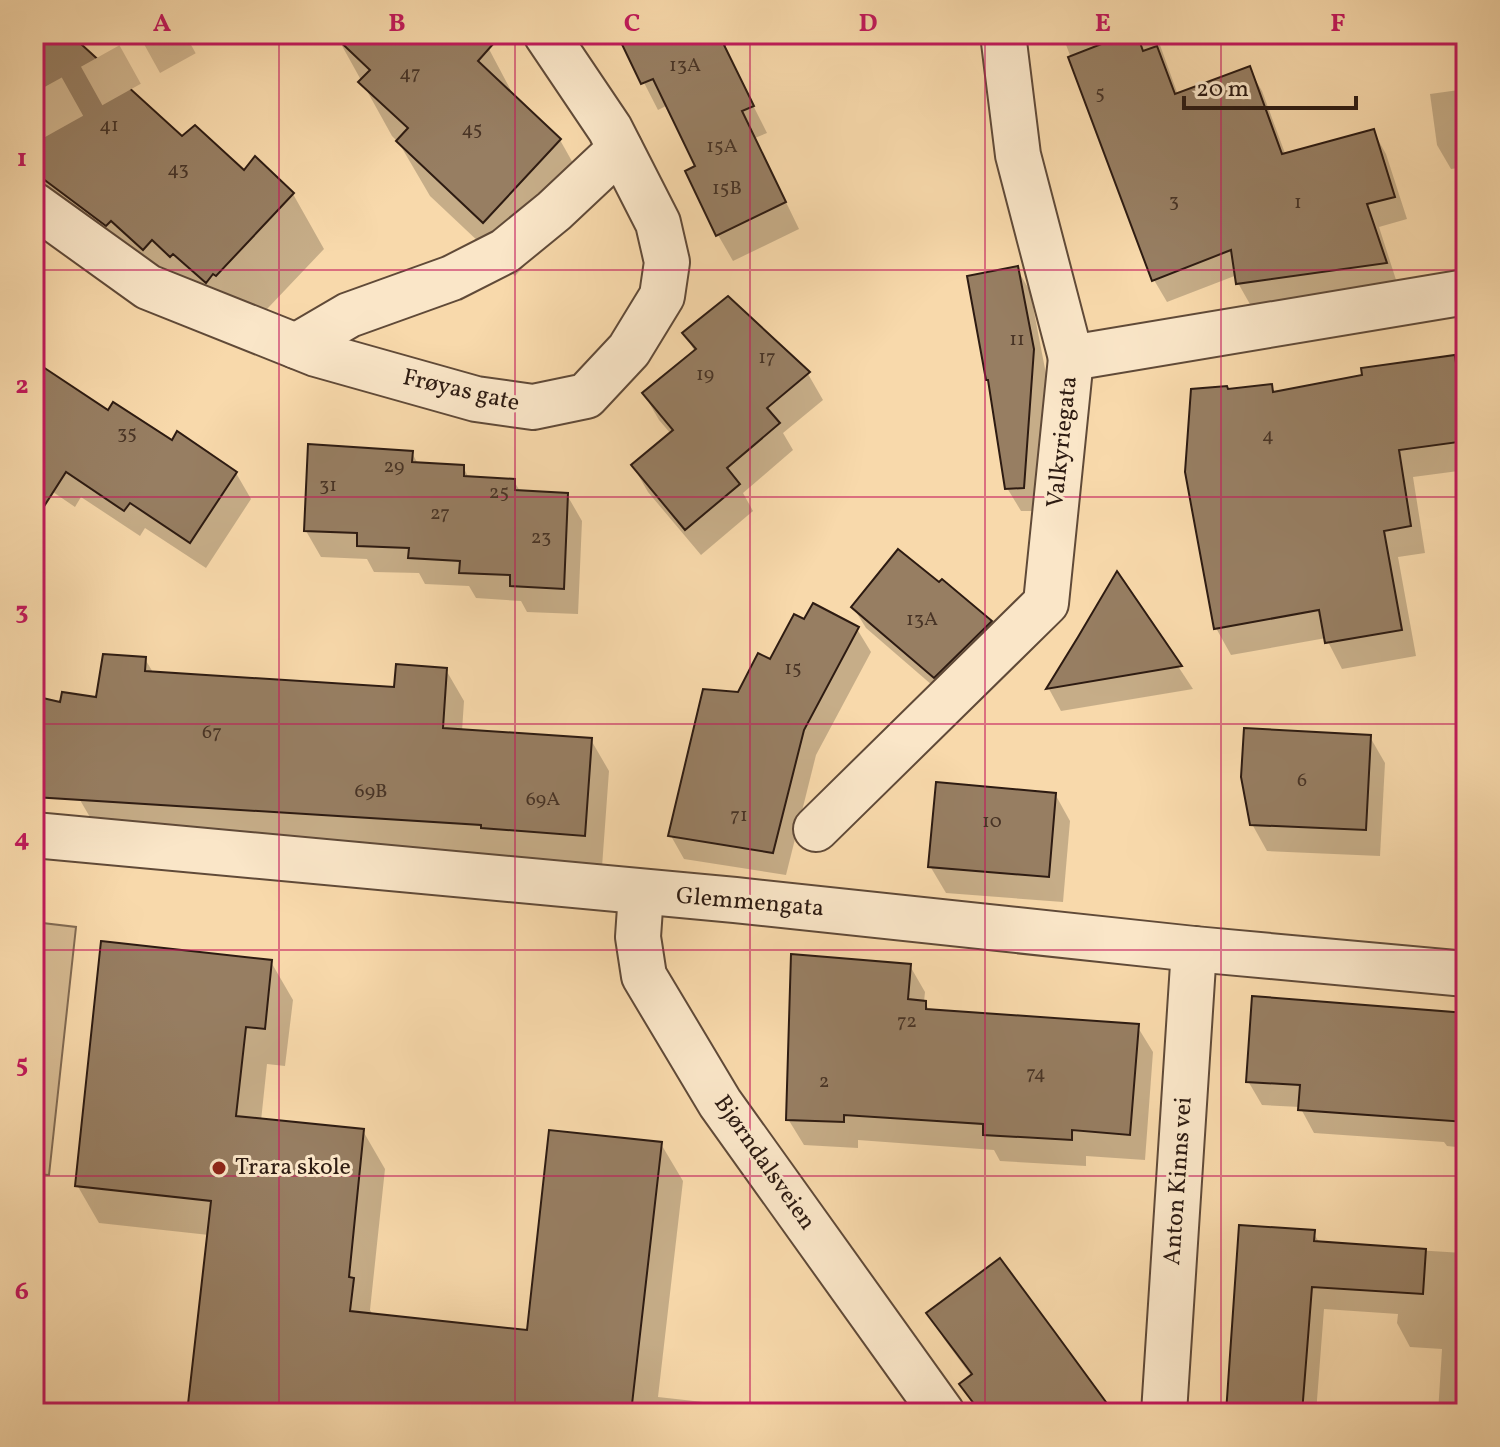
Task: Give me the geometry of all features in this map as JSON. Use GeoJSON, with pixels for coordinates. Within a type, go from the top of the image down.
{"type":"FeatureCollection","features":[{"type":"Feature","properties":{"kind":"street","name":"Frøyas gate"},"geometry":{"type":"LineString","coordinates":[[34,205],[148,287],[296,346],[476,399],[533,407],[586,396],[629,350],[662,296],[667,262],[658,223],[610,129],[546,34]]}},
{"type":"Feature","properties":{"kind":"street"},"geometry":{"type":"LineString","coordinates":[[1003,34],[1018,155],[1071,358]]}},
{"type":"Feature","properties":{"kind":"street"},"geometry":{"type":"LineString","coordinates":[[296,346],[349,315],[452,278],[505,251],[554,211],[620,149]]}},
{"type":"Feature","properties":{"kind":"street","name":"Valkyriegata"},"geometry":{"type":"LineString","coordinates":[[816,829],[1046,603],[1071,358],[1466,292]]}},
{"type":"Feature","properties":{"kind":"street","name":"Glemmengata"},"geometry":{"type":"LineString","coordinates":[[34,835],[751,902],[1466,974]]}},
{"type":"Feature","properties":{"kind":"street","name":"Bjørndalsveien"},"geometry":{"type":"LineString","coordinates":[[641,893],[638,937],[644,976],[720,1103],[942,1413]]}},
{"type":"Feature","properties":{"kind":"street","name":"Anton Kinns vei"},"geometry":{"type":"LineString","coordinates":[[1164,1413],[1194,949]]}},
{"type":"Feature","properties":{"kind":"shaded area"},"geometry":{"type":"Polygon","coordinates":[[[34,922],[76,927],[49,1175],[34,1174],[34,922]]]}},
{"type":"Feature","properties":{"kind":"building"},"geometry":{"type":"Polygon","coordinates":[[[34,34],[70,34],[182,136],[195,125],[244,170],[255,156],[294,193],[206,283],[152,240],[143,250],[111,221],[106,226],[34,172],[34,34]]]}},
{"type":"Feature","properties":{"kind":"building"},"geometry":{"type":"Polygon","coordinates":[[[332,34],[502,34],[478,61],[561,139],[483,223],[396,141],[408,128],[358,82],[370,70],[332,34]]]}},
{"type":"Feature","properties":{"kind":"building"},"geometry":{"type":"Polygon","coordinates":[[[617,34],[748,34],[724,45],[754,106],[742,111],[786,202],[716,236],[685,171],[695,166],[653,79],[641,84],[617,34]]]}},
{"type":"Feature","properties":{"kind":"building"},"geometry":{"type":"Polygon","coordinates":[[[1127,34],[1137,34],[1143,51],[1157,46],[1175,94],[1250,66],[1282,154],[1374,129],[1395,197],[1367,204],[1387,263],[1236,284],[1231,250],[1152,281],[1068,57],[1127,34]]]}},
{"type":"Feature","properties":{"kind":"building"},"geometry":{"type":"Polygon","coordinates":[[[1018,266],[1034,349],[1024,488],[1005,489],[988,380],[967,276],[1018,266]]]}},
{"type":"Feature","properties":{"kind":"building"},"geometry":{"type":"Polygon","coordinates":[[[728,296],[810,372],[767,408],[780,423],[727,468],[740,484],[685,530],[631,465],[673,430],[642,393],[696,349],[682,333],[728,296]]]}},
{"type":"Feature","properties":{"kind":"building"},"geometry":{"type":"Polygon","coordinates":[[[1455,355],[1466,441],[1399,450],[1411,526],[1384,531],[1402,630],[1325,643],[1319,610],[1214,629],[1185,472],[1191,389],[1272,384],[1273,392],[1362,375],[1361,368],[1455,355]]]}},
{"type":"Feature","properties":{"kind":"building"},"geometry":{"type":"Polygon","coordinates":[[[34,361],[108,410],[113,402],[172,440],[177,431],[237,472],[190,543],[130,503],[124,511],[66,472],[34,522],[34,361]]]}},
{"type":"Feature","properties":{"kind":"building"},"geometry":{"type":"Polygon","coordinates":[[[308,444],[413,451],[412,462],[464,465],[464,476],[515,479],[515,490],[568,493],[564,589],[510,586],[510,575],[459,573],[460,561],[408,558],[409,548],[357,546],[357,533],[304,531],[308,444]]]}},
{"type":"Feature","properties":{"kind":"building"},"geometry":{"type":"Polygon","coordinates":[[[898,549],[939,582],[942,579],[992,621],[934,678],[851,607],[898,549]]]}},
{"type":"Feature","properties":{"kind":"building"},"geometry":{"type":"Polygon","coordinates":[[[1117,571],[1182,666],[1046,689],[1078,637],[1117,571]]]}},
{"type":"Feature","properties":{"kind":"building"},"geometry":{"type":"Polygon","coordinates":[[[813,603],[859,627],[804,730],[773,853],[668,836],[703,689],[738,692],[758,653],[770,659],[794,614],[804,619],[813,603]]]}},
{"type":"Feature","properties":{"kind":"building"},"geometry":{"type":"Polygon","coordinates":[[[103,654],[146,657],[145,671],[394,687],[396,664],[447,668],[443,728],[592,738],[585,836],[481,828],[481,825],[34,797],[34,696],[60,702],[62,692],[96,697],[103,654]]]}},
{"type":"Feature","properties":{"kind":"building"},"geometry":{"type":"Polygon","coordinates":[[[1244,728],[1371,735],[1366,830],[1250,825],[1241,777],[1244,728]]]}},
{"type":"Feature","properties":{"kind":"building"},"geometry":{"type":"Polygon","coordinates":[[[936,782],[1056,793],[1049,877],[928,867],[936,782]]]}},
{"type":"Feature","properties":{"kind":"building","name":"Trara skole"},"geometry":{"type":"Polygon","coordinates":[[[101,941],[272,960],[265,1029],[246,1027],[236,1116],[364,1129],[349,1277],[354,1278],[350,1311],[527,1330],[549,1130],[662,1142],[631,1413],[187,1413],[211,1201],[75,1186],[101,941]]]}},
{"type":"Feature","properties":{"kind":"building"},"geometry":{"type":"Polygon","coordinates":[[[791,954],[911,964],[908,999],[926,1001],[926,1009],[1139,1024],[1130,1135],[1072,1130],[1072,1140],[983,1135],[983,1124],[844,1115],[844,1122],[786,1120],[791,954]]]}},
{"type":"Feature","properties":{"kind":"building"},"geometry":{"type":"Polygon","coordinates":[[[1252,996],[1466,1013],[1466,1122],[1298,1110],[1300,1085],[1246,1082],[1252,996]]]}},
{"type":"Feature","properties":{"kind":"building"},"geometry":{"type":"Polygon","coordinates":[[[1239,1225],[1315,1230],[1314,1241],[1426,1249],[1423,1294],[1312,1287],[1302,1413],[1226,1413],[1239,1225]]]}},
{"type":"Feature","properties":{"kind":"building"},"geometry":{"type":"Polygon","coordinates":[[[1000,1258],[1114,1413],[981,1413],[959,1384],[972,1374],[926,1313],[1000,1258]]]}},
{"type":"Feature","properties":{"kind":"tunnel"},"geometry":{"type":"LineString","coordinates":[[34,118],[185,34]]}},
{"type":"Feature","properties":{"kind":"place","name":"Trara skole"},"geometry":{"type":"Point","coordinates":[219,1168]}}]}
